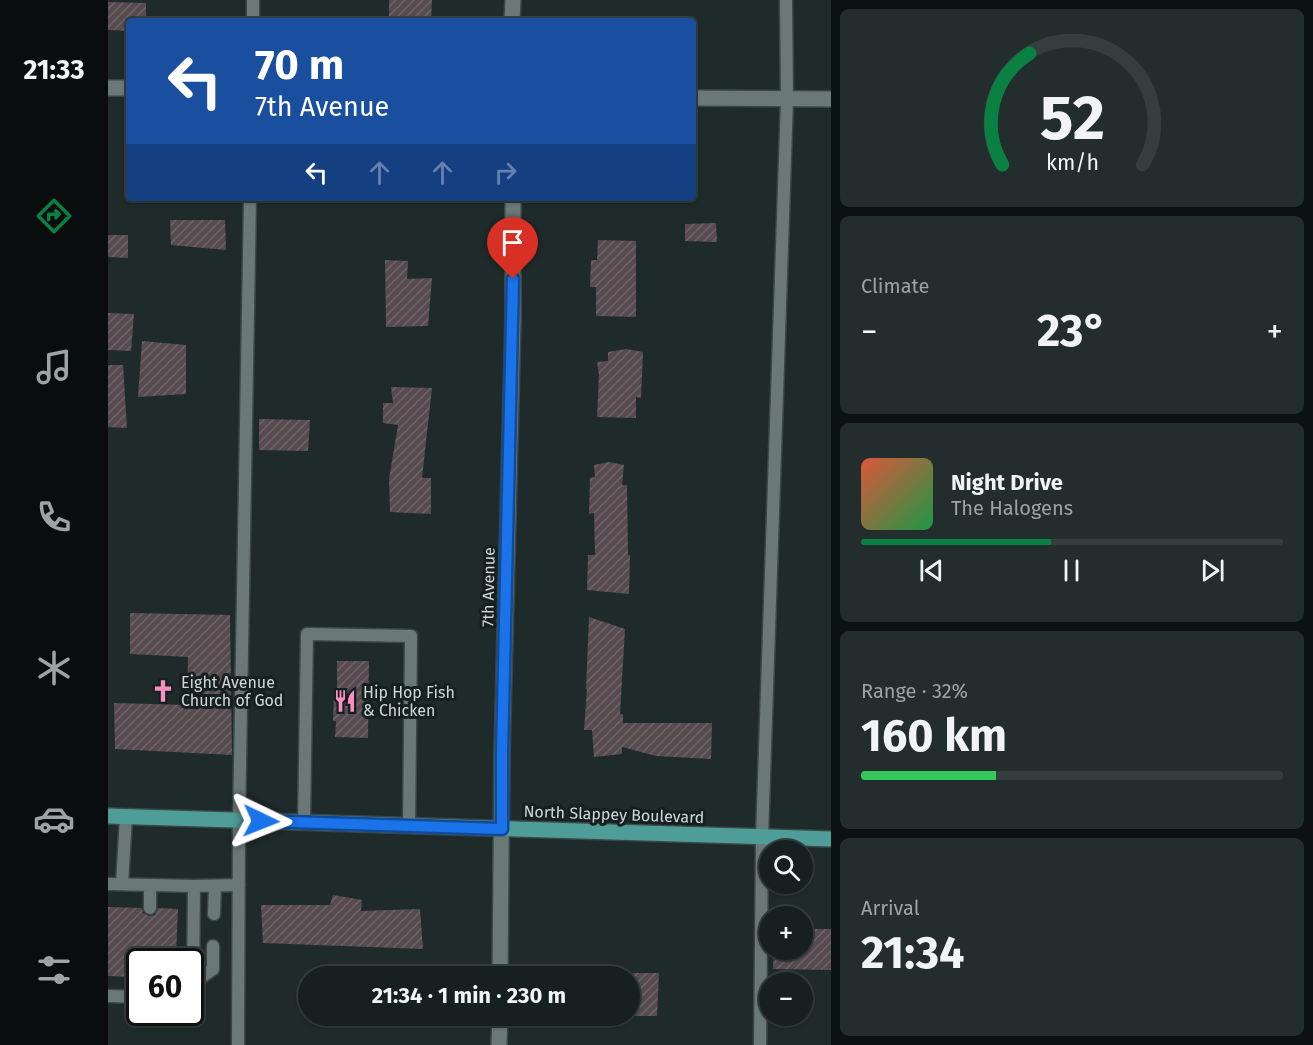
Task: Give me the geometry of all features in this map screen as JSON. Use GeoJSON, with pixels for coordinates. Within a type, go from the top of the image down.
{"type":"FeatureCollection","features":[{"type":"Feature","properties":{"kind":"main road","name":"North Slappey Boulevard"},"geometry":{"type":"LineString","coordinates":[[108,816],[831,839]]}},
{"type":"Feature","properties":{"kind":"street"},"geometry":{"type":"LineString","coordinates":[[512,18],[513,0]]}},
{"type":"Feature","properties":{"kind":"street"},"geometry":{"type":"LineString","coordinates":[[108,88],[126,88]]}},
{"type":"Feature","properties":{"kind":"street"},"geometry":{"type":"LineString","coordinates":[[696,98],[831,99]]}},
{"type":"Feature","properties":{"kind":"street","name":"7th Avenue"},"geometry":{"type":"LineString","coordinates":[[500,966],[503,730],[513,320],[513,201]]}},
{"type":"Feature","properties":{"kind":"street"},"geometry":{"type":"LineString","coordinates":[[499,1045],[500,1026]]}},
{"type":"Feature","properties":{"kind":"lane"},"geometry":{"type":"LineString","coordinates":[[253,18],[254,0]]}},
{"type":"Feature","properties":{"kind":"lane"},"geometry":{"type":"LineString","coordinates":[[760,1045],[762,837],[787,99],[786,0]]}},
{"type":"Feature","properties":{"kind":"lane"},"geometry":{"type":"LineString","coordinates":[[238,1045],[239,821],[250,201]]}},
{"type":"Feature","properties":{"kind":"lane"},"geometry":{"type":"LineString","coordinates":[[304,822],[307,634],[411,636],[409,826]]}},
{"type":"Feature","properties":{"kind":"lane"},"geometry":{"type":"LineString","coordinates":[[122,884],[126,817]]}},
{"type":"Feature","properties":{"kind":"lane"},"geometry":{"type":"LineString","coordinates":[[108,884],[239,885]]}},
{"type":"Feature","properties":{"kind":"lane"},"geometry":{"type":"LineString","coordinates":[[150,885],[150,908]]}},
{"type":"Feature","properties":{"kind":"lane"},"geometry":{"type":"LineString","coordinates":[[193,948],[194,886]]}},
{"type":"Feature","properties":{"kind":"lane"},"geometry":{"type":"LineString","coordinates":[[214,914],[215,886]]}},
{"type":"Feature","properties":{"kind":"lane"},"geometry":{"type":"LineString","coordinates":[[204,975],[213,969],[213,946]]}},
{"type":"Feature","properties":{"kind":"lane"},"geometry":{"type":"LineString","coordinates":[[108,996],[126,997]]}},
{"type":"Feature","properties":{"kind":"building"},"geometry":{"type":"Polygon","coordinates":[[[389,0],[432,0],[431,18],[389,18],[389,0]]]}},
{"type":"Feature","properties":{"kind":"building"},"geometry":{"type":"Polygon","coordinates":[[[108,2],[146,3],[146,18],[126,18],[126,31],[108,30],[108,2]]]}},
{"type":"Feature","properties":{"kind":"building"},"geometry":{"type":"Polygon","coordinates":[[[170,220],[225,220],[226,250],[171,245],[170,220]]]}},
{"type":"Feature","properties":{"kind":"building"},"geometry":{"type":"Polygon","coordinates":[[[716,223],[717,242],[685,241],[685,224],[716,223]]]}},
{"type":"Feature","properties":{"kind":"building"},"geometry":{"type":"Polygon","coordinates":[[[108,235],[128,235],[128,258],[108,257],[108,235]]]}},
{"type":"Feature","properties":{"kind":"building"},"geometry":{"type":"Polygon","coordinates":[[[598,240],[636,241],[636,317],[596,316],[596,287],[590,287],[591,260],[597,260],[598,240]]]}},
{"type":"Feature","properties":{"kind":"building"},"geometry":{"type":"Polygon","coordinates":[[[385,260],[408,261],[407,279],[432,278],[428,326],[386,327],[385,260]]]}},
{"type":"Feature","properties":{"kind":"building"},"geometry":{"type":"Polygon","coordinates":[[[108,313],[134,314],[131,351],[108,350],[108,313]]]}},
{"type":"Feature","properties":{"kind":"building"},"geometry":{"type":"Polygon","coordinates":[[[142,341],[186,345],[186,394],[138,397],[142,341]]]}},
{"type":"Feature","properties":{"kind":"building"},"geometry":{"type":"Polygon","coordinates":[[[626,349],[643,352],[641,398],[636,397],[636,418],[597,417],[599,375],[597,362],[608,361],[608,352],[626,349]]]}},
{"type":"Feature","properties":{"kind":"building"},"geometry":{"type":"Polygon","coordinates":[[[108,365],[123,365],[127,428],[108,427],[108,365]]]}},
{"type":"Feature","properties":{"kind":"building"},"geometry":{"type":"Polygon","coordinates":[[[391,387],[432,388],[422,478],[431,478],[431,514],[390,512],[389,479],[398,425],[383,423],[383,403],[393,403],[391,387]]]}},
{"type":"Feature","properties":{"kind":"building"},"geometry":{"type":"Polygon","coordinates":[[[259,419],[310,420],[308,451],[259,450],[259,419]]]}},
{"type":"Feature","properties":{"kind":"building"},"geometry":{"type":"Polygon","coordinates":[[[609,462],[624,465],[622,485],[627,485],[629,594],[587,590],[588,555],[595,555],[594,513],[589,514],[590,478],[595,477],[594,465],[609,462]]]}},
{"type":"Feature","properties":{"kind":"building"},"geometry":{"type":"Polygon","coordinates":[[[130,613],[230,615],[232,755],[115,749],[114,703],[187,705],[188,657],[130,654],[130,613]]]}},
{"type":"Feature","properties":{"kind":"building"},"geometry":{"type":"Polygon","coordinates":[[[589,617],[625,629],[620,714],[623,714],[623,723],[712,723],[711,759],[656,756],[622,747],[622,754],[594,757],[592,730],[584,730],[589,617]]]}},
{"type":"Feature","properties":{"kind":"building"},"geometry":{"type":"Polygon","coordinates":[[[337,661],[369,661],[368,738],[335,737],[336,721],[333,721],[334,690],[337,690],[337,661]]]}},
{"type":"Feature","properties":{"kind":"building"},"geometry":{"type":"Polygon","coordinates":[[[333,895],[362,900],[361,911],[420,909],[423,949],[263,943],[261,905],[330,905],[333,895]]]}},
{"type":"Feature","properties":{"kind":"building"},"geometry":{"type":"Polygon","coordinates":[[[108,907],[142,908],[143,913],[149,916],[155,915],[158,908],[178,909],[176,948],[126,948],[126,977],[108,976],[108,907]]]}},
{"type":"Feature","properties":{"kind":"building"},"geometry":{"type":"Polygon","coordinates":[[[813,929],[831,929],[831,970],[773,969],[773,960],[813,960],[813,929]]]}},
{"type":"Feature","properties":{"kind":"building"},"geometry":{"type":"Polygon","coordinates":[[[640,973],[659,973],[657,1016],[640,1016],[640,973]]]}},
{"type":"Feature","properties":{"kind":"place","name":"Eight Avenue Church of God"},"geometry":{"type":"Point","coordinates":[163,691]}},
{"type":"Feature","properties":{"kind":"place","name":"Hip Hop Fish & Chicken"},"geometry":{"type":"Point","coordinates":[345,701]}},
{"type":"Feature","properties":{"kind":"route"},"geometry":{"type":"LineString","coordinates":[[261,821],[502,829],[513,279]]}}]}
